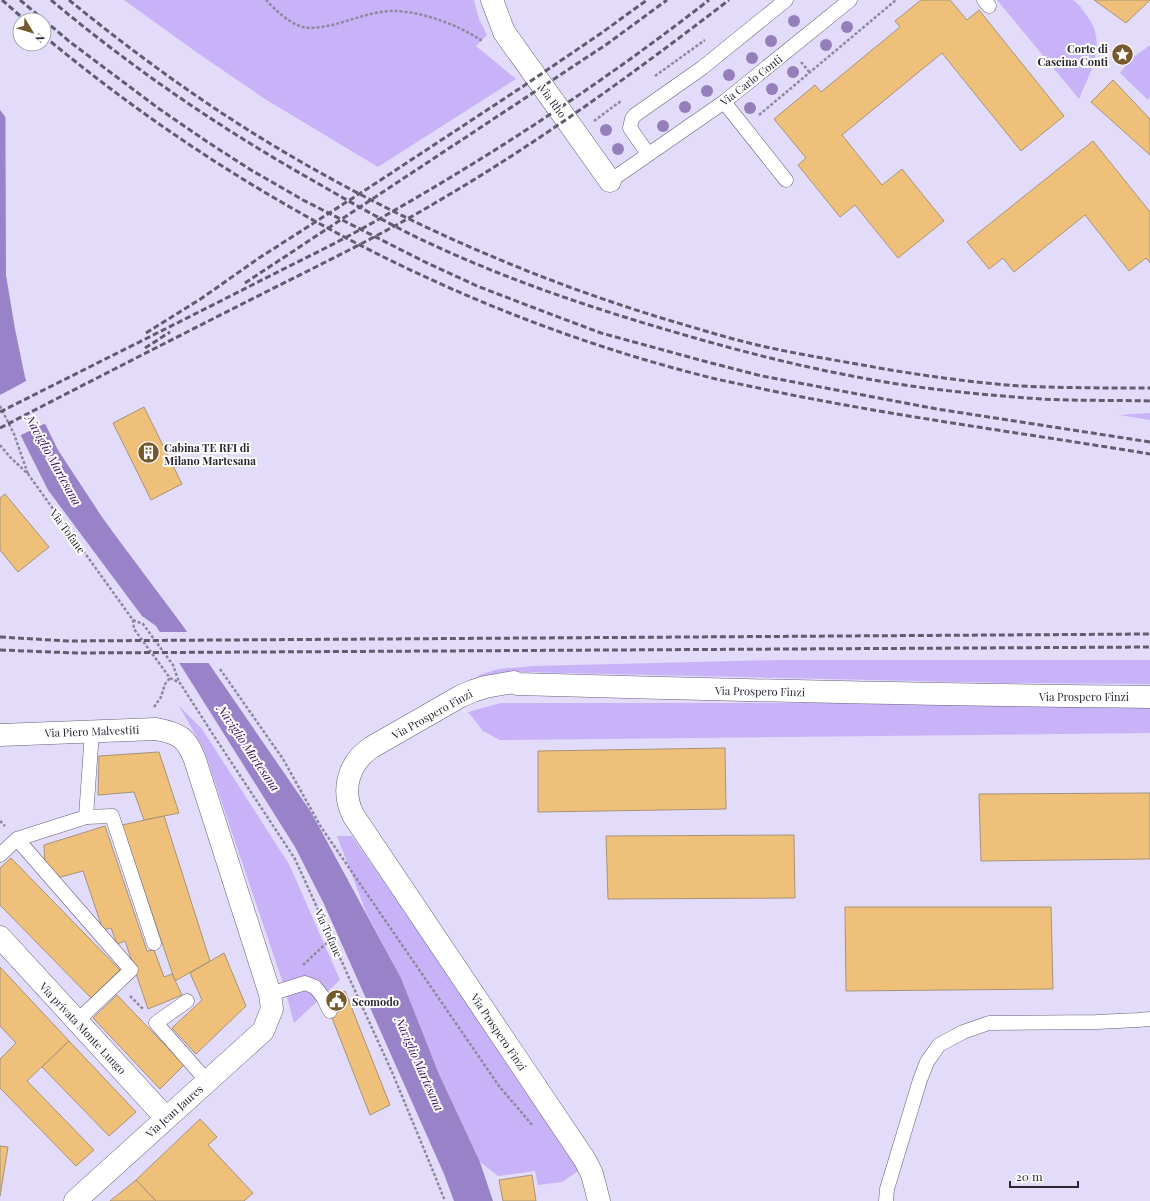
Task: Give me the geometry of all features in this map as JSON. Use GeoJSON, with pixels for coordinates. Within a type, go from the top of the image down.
{"type":"FeatureCollection","features":[{"type":"Feature","properties":{"kind":"street","name":"Via Rho"},"geometry":{"type":"LineString","coordinates":[[492,0],[504,32],[618,175]]}},
{"type":"Feature","properties":{"kind":"street","name":"Via Prospero Finzi"},"geometry":{"type":"LineString","coordinates":[[600,1201],[592,1174],[585,1160],[353,816],[349,808],[347,798],[348,780],[356,762],[361,756],[372,747],[461,696],[485,687],[514,682],[517,684],[752,690],[968,695],[1150,697]]}},
{"type":"Feature","properties":{"kind":"street","name":"Via Piero Malvestiti"},"geometry":{"type":"LineString","coordinates":[[0,734],[156,729],[177,735],[182,739],[190,748],[195,760],[270,994]]}},
{"type":"Feature","properties":{"kind":"street","name":"Via privata Monte Lungo"},"geometry":{"type":"LineString","coordinates":[[0,937],[166,1118]]}},
{"type":"Feature","properties":{"kind":"street","name":"Via Jean Jaures"},"geometry":{"type":"LineString","coordinates":[[75,1201],[263,1031],[272,1009],[270,994]]}},
{"type":"Feature","properties":{"kind":"lane"},"geometry":{"type":"LineString","coordinates":[[648,154],[630,128],[632,119],[635,115],[702,68],[786,0]]}},
{"type":"Feature","properties":{"kind":"lane","name":"Via Carlo Conti"},"geometry":{"type":"LineString","coordinates":[[618,175],[724,102],[850,0]]}},
{"type":"Feature","properties":{"kind":"lane"},"geometry":{"type":"LineString","coordinates":[[724,102],[786,180]]}},
{"type":"Feature","properties":{"kind":"lane"},"geometry":{"type":"LineString","coordinates":[[86,818],[92,731]]}},
{"type":"Feature","properties":{"kind":"lane"},"geometry":{"type":"LineString","coordinates":[[0,855],[17,839],[86,818],[112,816],[154,942]]}},
{"type":"Feature","properties":{"kind":"lane"},"geometry":{"type":"LineString","coordinates":[[17,839],[131,970],[77,1021]]}},
{"type":"Feature","properties":{"kind":"lane"},"geometry":{"type":"LineString","coordinates":[[270,994],[305,983],[315,987],[323,997],[330,1011]]}},
{"type":"Feature","properties":{"kind":"lane"},"geometry":{"type":"LineString","coordinates":[[187,1001],[156,1023],[207,1081]]}},
{"type":"Feature","properties":{"kind":"lane"},"geometry":{"type":"LineString","coordinates":[[886,1201],[887,1189],[920,1080],[927,1062],[939,1046],[963,1032],[989,1024],[1097,1022],[1150,1019]]}},
{"type":"Feature","properties":{"kind":"path"},"geometry":{"type":"LineString","coordinates":[[266,0],[289,21],[303,27],[324,27],[372,13],[393,11],[422,14],[474,35],[486,43]]}},
{"type":"Feature","properties":{"kind":"path"},"geometry":{"type":"LineString","coordinates":[[744,127],[896,0]]}},
{"type":"Feature","properties":{"kind":"path"},"geometry":{"type":"LineString","coordinates":[[0,406],[14,434],[28,474]]}},
{"type":"Feature","properties":{"kind":"path","name":"Via Tofane"},"geometry":{"type":"LineString","coordinates":[[0,445],[28,474],[133,620],[134,629],[170,678],[180,683]]}},
{"type":"Feature","properties":{"kind":"path","name":"Via Tofane"},"geometry":{"type":"LineString","coordinates":[[133,620],[143,624],[173,665],[180,683],[295,859],[392,1072],[433,1170],[444,1201]]}},
{"type":"Feature","properties":{"kind":"path"},"geometry":{"type":"LineString","coordinates":[[220,669],[283,759],[330,840],[499,1086],[534,1127]]}},
{"type":"Feature","properties":{"kind":"path"},"geometry":{"type":"LineString","coordinates":[[154,708],[162,697],[165,684],[170,678]]}},
{"type":"Feature","properties":{"kind":"path"},"geometry":{"type":"LineString","coordinates":[[299,969],[332,938]]}},
{"type":"Feature","properties":{"kind":"path"},"geometry":{"type":"LineString","coordinates":[[117,982],[156,1023]]}},
{"type":"Feature","properties":{"kind":"shaded area"},"geometry":{"type":"Polygon","coordinates":[[[124,0],[474,0],[479,19],[487,35],[476,46],[516,79],[378,167],[265,99],[124,0]]]}},
{"type":"Feature","properties":{"kind":"shaded area"},"geometry":{"type":"Polygon","coordinates":[[[997,0],[1073,0],[1081,7],[1093,26],[1097,47],[1092,68],[1079,99],[997,0]]]}},
{"type":"Feature","properties":{"kind":"shaded area"},"geometry":{"type":"Polygon","coordinates":[[[1150,45],[1150,97],[1148,100],[1120,73],[1131,59],[1150,45]]]}},
{"type":"Feature","properties":{"kind":"shaded area"},"geometry":{"type":"Polygon","coordinates":[[[1150,413],[1150,420],[1119,415],[1150,413]]]}},
{"type":"Feature","properties":{"kind":"shaded area"},"geometry":{"type":"Polygon","coordinates":[[[779,660],[1150,660],[1150,684],[1004,683],[522,672],[477,679],[479,675],[499,669],[534,666],[779,660]]]}},
{"type":"Feature","properties":{"kind":"shaded area"},"geometry":{"type":"Polygon","coordinates":[[[501,703],[1150,703],[1150,733],[500,740],[483,731],[468,712],[501,703]]]}},
{"type":"Feature","properties":{"kind":"shaded area"},"geometry":{"type":"Polygon","coordinates":[[[179,706],[202,729],[289,864],[340,980],[294,1023],[285,989],[204,750],[179,706]]]}},
{"type":"Feature","properties":{"kind":"shaded area"},"geometry":{"type":"Polygon","coordinates":[[[337,836],[352,836],[564,1142],[578,1171],[562,1182],[538,1185],[535,1171],[498,1176],[480,1162],[439,1074],[401,978],[366,912],[337,836]]]}},
{"type":"Feature","properties":{"kind":"water","name":"Naviglio Martesana"},"geometry":{"type":"Polygon","coordinates":[[[0,0],[5,0],[6,275],[25,377],[31,395],[58,450],[102,517],[183,626],[311,812],[401,978],[439,1074],[480,1162],[493,1201],[454,1201],[444,1174],[324,904],[295,847],[156,626],[142,616],[48,490],[0,394],[0,0]]]}},
{"type":"Feature","properties":{"kind":"pier"},"geometry":{"type":"Polygon","coordinates":[[[0,0],[7,0],[7,119],[0,110],[0,0]]]}},
{"type":"Feature","properties":{"kind":"pier"},"geometry":{"type":"Polygon","coordinates":[[[28,380],[46,423],[19,436],[0,399],[0,395],[28,380]]]}},
{"type":"Feature","properties":{"kind":"pier"},"geometry":{"type":"Polygon","coordinates":[[[157,632],[190,632],[211,663],[177,663],[157,632]]]}},
{"type":"Feature","properties":{"kind":"building"},"geometry":{"type":"Polygon","coordinates":[[[921,0],[950,0],[967,20],[979,10],[1064,116],[1021,151],[942,53],[842,135],[882,185],[902,169],[944,221],[898,258],[855,205],[840,217],[798,165],[806,158],[774,119],[815,85],[821,92],[900,27],[895,21],[921,0]]]}},
{"type":"Feature","properties":{"kind":"building"},"geometry":{"type":"Polygon","coordinates":[[[1094,0],[1150,0],[1126,23],[1094,0]]]}},
{"type":"Feature","properties":{"kind":"building"},"geometry":{"type":"Polygon","coordinates":[[[1113,80],[1150,119],[1150,155],[1091,102],[1113,80]]]}},
{"type":"Feature","properties":{"kind":"building"},"geometry":{"type":"Polygon","coordinates":[[[1093,141],[1150,212],[1150,263],[1146,258],[1129,271],[1085,215],[1014,272],[1003,258],[989,269],[967,242],[1093,141]]]}},
{"type":"Feature","properties":{"kind":"building","name":"Cabina TE RFI di Milano Martesana"},"geometry":{"type":"Polygon","coordinates":[[[144,407],[182,484],[151,500],[113,423],[144,407]]]}},
{"type":"Feature","properties":{"kind":"building"},"geometry":{"type":"Polygon","coordinates":[[[5,494],[49,547],[18,572],[0,550],[0,498],[5,494]]]}},
{"type":"Feature","properties":{"kind":"building"},"geometry":{"type":"Polygon","coordinates":[[[725,748],[726,809],[538,812],[538,751],[725,748]]]}},
{"type":"Feature","properties":{"kind":"building"},"geometry":{"type":"Polygon","coordinates":[[[159,752],[179,813],[144,820],[134,792],[98,795],[99,756],[159,752]]]}},
{"type":"Feature","properties":{"kind":"building"},"geometry":{"type":"Polygon","coordinates":[[[1150,793],[1150,859],[981,861],[979,794],[1150,793]]]}},
{"type":"Feature","properties":{"kind":"building"},"geometry":{"type":"Polygon","coordinates":[[[164,816],[210,961],[175,981],[122,825],[164,816]]]}},
{"type":"Feature","properties":{"kind":"building"},"geometry":{"type":"Polygon","coordinates":[[[105,826],[147,951],[154,950],[164,977],[172,974],[182,995],[148,1009],[125,941],[117,944],[111,928],[103,930],[83,871],[57,878],[45,867],[44,845],[105,826]]]}},
{"type":"Feature","properties":{"kind":"building"},"geometry":{"type":"Polygon","coordinates":[[[794,835],[795,898],[608,899],[606,836],[794,835]]]}},
{"type":"Feature","properties":{"kind":"building"},"geometry":{"type":"Polygon","coordinates":[[[11,858],[120,970],[91,998],[0,905],[0,868],[11,858]]]}},
{"type":"Feature","properties":{"kind":"building"},"geometry":{"type":"Polygon","coordinates":[[[845,907],[1051,907],[1053,989],[846,991],[845,907]]]}},
{"type":"Feature","properties":{"kind":"building"},"geometry":{"type":"Polygon","coordinates":[[[224,953],[246,1006],[196,1054],[172,1028],[202,1000],[190,973],[224,953]]]}},
{"type":"Feature","properties":{"kind":"building"},"geometry":{"type":"Polygon","coordinates":[[[0,967],[69,1041],[27,1081],[94,1150],[76,1166],[0,1088],[0,1059],[16,1043],[0,1026],[0,967]]]}},
{"type":"Feature","properties":{"kind":"building"},"geometry":{"type":"Polygon","coordinates":[[[345,991],[390,1105],[370,1115],[325,1000],[345,991]]]}},
{"type":"Feature","properties":{"kind":"building"},"geometry":{"type":"Polygon","coordinates":[[[117,995],[184,1065],[160,1089],[93,1018],[117,995]]]}},
{"type":"Feature","properties":{"kind":"building"},"geometry":{"type":"Polygon","coordinates":[[[69,1041],[136,1112],[109,1136],[42,1067],[69,1041]]]}},
{"type":"Feature","properties":{"kind":"building"},"geometry":{"type":"Polygon","coordinates":[[[200,1119],[217,1137],[208,1145],[253,1193],[244,1201],[156,1201],[136,1180],[200,1119]]]}},
{"type":"Feature","properties":{"kind":"building"},"geometry":{"type":"Polygon","coordinates":[[[0,1146],[8,1147],[0,1196],[0,1146]]]}},
{"type":"Feature","properties":{"kind":"building"},"geometry":{"type":"Polygon","coordinates":[[[532,1175],[536,1201],[503,1201],[499,1180],[532,1175]]]}},
{"type":"Feature","properties":{"kind":"building"},"geometry":{"type":"Polygon","coordinates":[[[136,1180],[156,1201],[110,1201],[136,1180]]]}},
{"type":"Feature","properties":{"kind":"railway"},"geometry":{"type":"LineString","coordinates":[[2,0],[16,12]]}},
{"type":"Feature","properties":{"kind":"railway"},"geometry":{"type":"LineString","coordinates":[[20,0],[34,12]]}},
{"type":"Feature","properties":{"kind":"railway"},"geometry":{"type":"LineString","coordinates":[[51,0],[113,50],[177,96],[244,140],[278,160],[412,235],[445,251],[548,292],[653,326],[715,344],[798,365],[883,382],[1009,397],[1056,400],[1150,401]]}},
{"type":"Feature","properties":{"kind":"railway"},"geometry":{"type":"LineString","coordinates":[[69,0],[122,42],[204,101],[291,156],[427,228],[522,269],[570,287],[668,320],[742,341],[877,368],[959,380],[1020,386],[1069,388],[1150,388]]}},
{"type":"Feature","properties":{"kind":"railway"},"geometry":{"type":"LineString","coordinates":[[146,333],[202,298],[259,258],[522,87],[647,0]]}},
{"type":"Feature","properties":{"kind":"railway"},"geometry":{"type":"LineString","coordinates":[[245,283],[607,44],[667,0]]}},
{"type":"Feature","properties":{"kind":"railway"},"geometry":{"type":"LineString","coordinates":[[0,412],[324,249],[410,201],[498,148],[584,92],[709,0]]}},
{"type":"Feature","properties":{"kind":"railway"},"geometry":{"type":"LineString","coordinates":[[0,428],[345,252],[435,203],[548,132],[657,54],[729,0]]}},
{"type":"Feature","properties":{"kind":"railway"},"geometry":{"type":"LineString","coordinates":[[52,27],[158,108],[251,170],[303,200],[423,261],[477,286],[545,312],[601,333],[762,376],[937,409],[1150,442]]}},
{"type":"Feature","properties":{"kind":"railway"},"geometry":{"type":"LineString","coordinates":[[52,42],[118,95],[196,149],[277,199],[360,245],[447,287],[535,323],[625,354],[733,383],[877,411],[1150,454]]}},
{"type":"Feature","properties":{"kind":"railway"},"geometry":{"type":"LineString","coordinates":[[145,348],[170,332]]}},
{"type":"Feature","properties":{"kind":"railway"},"geometry":{"type":"LineString","coordinates":[[0,637],[68,641],[1150,634]]}},
{"type":"Feature","properties":{"kind":"railway"},"geometry":{"type":"LineString","coordinates":[[0,650],[76,653],[1150,647]]}},
{"type":"Feature","properties":{"kind":"place","name":"Corte di Cascina Conti"},"geometry":{"type":"Point","coordinates":[1123,54]}},
{"type":"Feature","properties":{"kind":"place","name":"Cabina TE RFI di Milano Martesana"},"geometry":{"type":"Point","coordinates":[148,453]}},
{"type":"Feature","properties":{"kind":"place","name":"Scomodo"},"geometry":{"type":"Point","coordinates":[336,1001]}}]}
